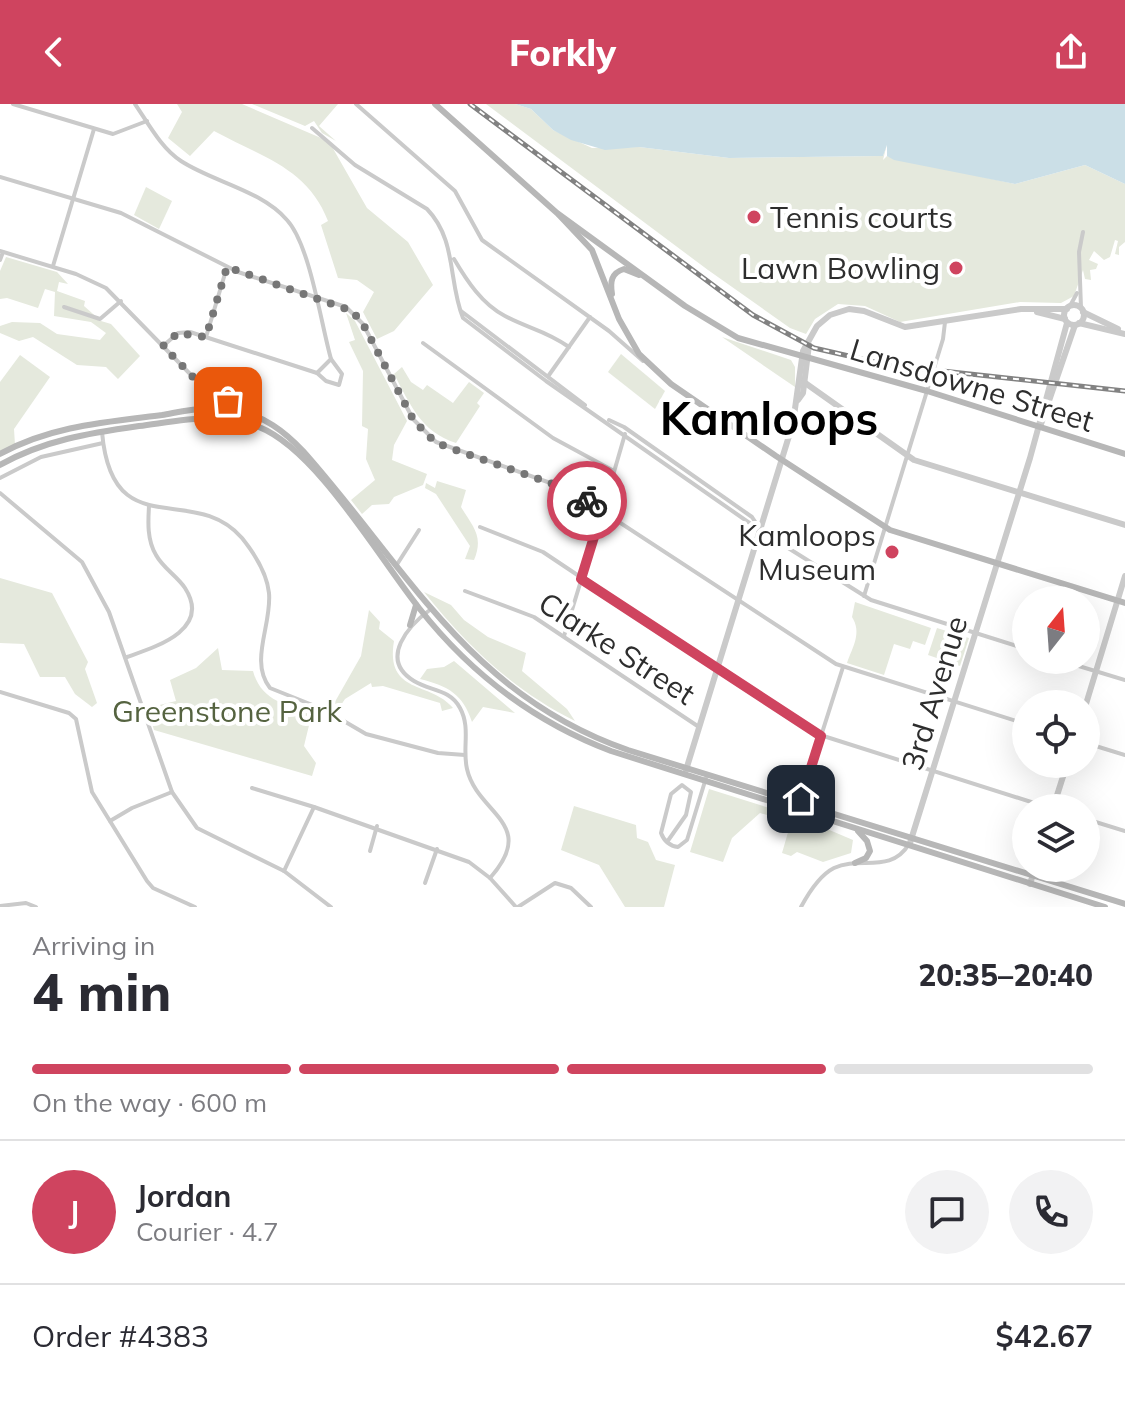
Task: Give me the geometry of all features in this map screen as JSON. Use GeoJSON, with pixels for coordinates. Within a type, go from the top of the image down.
{"type":"FeatureCollection","features":[{"type":"Feature","properties":{"kind":"main road"},"geometry":{"type":"LineString","coordinates":[[439,105],[557,213],[592,250],[615,310],[630,340],[649,365],[885,528],[1121,602]]}},
{"type":"Feature","properties":{"kind":"main road"},"geometry":{"type":"LineString","coordinates":[[557,213],[659,287]]}},
{"type":"Feature","properties":{"kind":"main road"},"geometry":{"type":"LineString","coordinates":[[615,310],[610,285],[613,275],[621,270],[630,271],[659,287]]}},
{"type":"Feature","properties":{"kind":"main road","name":"Lansdowne Street"},"geometry":{"type":"LineString","coordinates":[[659,287],[738,338],[927,391],[1125,454]]}},
{"type":"Feature","properties":{"kind":"main road"},"geometry":{"type":"LineString","coordinates":[[210,389],[217,397],[213,408]]}},
{"type":"Feature","properties":{"kind":"main road"},"geometry":{"type":"LineString","coordinates":[[210,389],[223,394],[229,408]]}},
{"type":"Feature","properties":{"kind":"main road"},"geometry":{"type":"LineString","coordinates":[[0,454],[40,436],[100,423],[213,408],[229,408],[260,418],[290,438],[394,568],[416,605],[474,669],[535,715],[599,746],[800,803],[911,841],[1012,870]]}},
{"type":"Feature","properties":{"kind":"main road"},"geometry":{"type":"LineString","coordinates":[[223,418],[229,408]]}},
{"type":"Feature","properties":{"kind":"main road"},"geometry":{"type":"LineString","coordinates":[[0,465],[44,444],[101,431],[223,418],[258,426],[285,442],[472,655],[539,708],[601,740],[686,771]]}},
{"type":"Feature","properties":{"kind":"main road"},"geometry":{"type":"LineString","coordinates":[[410,625],[416,605]]}},
{"type":"Feature","properties":{"kind":"main road"},"geometry":{"type":"LineString","coordinates":[[706,777],[855,828],[911,841]]}},
{"type":"Feature","properties":{"kind":"main road"},"geometry":{"type":"LineString","coordinates":[[855,828],[867,841],[870,851],[866,858],[855,863]]}},
{"type":"Feature","properties":{"kind":"main road"},"geometry":{"type":"LineString","coordinates":[[1047,882],[1105,907]]}},
{"type":"Feature","properties":{"kind":"main road"},"geometry":{"type":"LineString","coordinates":[[1053,882],[1125,904]]}},
{"type":"Feature","properties":{"kind":"street"},"geometry":{"type":"LineString","coordinates":[[13,104],[113,134],[147,121]]}},
{"type":"Feature","properties":{"kind":"street"},"geometry":{"type":"LineString","coordinates":[[135,104],[180,160],[254,197],[287,219],[302,243],[331,359],[342,374],[339,385],[326,381],[317,373],[206,337],[178,333],[163,346]]}},
{"type":"Feature","properties":{"kind":"street"},"geometry":{"type":"LineString","coordinates":[[356,104],[455,191],[482,240],[590,317],[649,365]]}},
{"type":"Feature","properties":{"kind":"street"},"geometry":{"type":"LineString","coordinates":[[312,128],[355,165],[427,209],[437,219],[453,258],[472,289],[502,315],[539,328],[569,347]]}},
{"type":"Feature","properties":{"kind":"street"},"geometry":{"type":"LineString","coordinates":[[53,266],[94,129]]}},
{"type":"Feature","properties":{"kind":"street"},"geometry":{"type":"LineString","coordinates":[[0,177],[121,213],[227,267],[346,307],[357,316],[413,419],[428,436],[444,446],[570,490],[843,667],[1012,720]]}},
{"type":"Feature","properties":{"kind":"street"},"geometry":{"type":"LineString","coordinates":[[1082,310],[1078,291],[1083,232]]}},
{"type":"Feature","properties":{"kind":"street"},"geometry":{"type":"LineString","coordinates":[[0,260],[1,252],[53,266],[100,284],[121,301],[194,378],[210,389]]}},
{"type":"Feature","properties":{"kind":"street"},"geometry":{"type":"LineString","coordinates":[[453,258],[463,318],[506,352],[761,531],[864,596],[1012,645]]}},
{"type":"Feature","properties":{"kind":"street"},"geometry":{"type":"LineString","coordinates":[[206,337],[227,267]]}},
{"type":"Feature","properties":{"kind":"street"},"geometry":{"type":"LineString","coordinates":[[1072,322],[1068,308],[1078,291]]}},
{"type":"Feature","properties":{"kind":"street"},"geometry":{"type":"LineString","coordinates":[[64,307],[100,319],[121,301]]}},
{"type":"Feature","properties":{"kind":"street"},"geometry":{"type":"LineString","coordinates":[[798,400],[801,368],[809,341],[822,320],[847,309],[864,311],[900,326],[1021,309],[1068,308],[1082,310],[1125,333]]}},
{"type":"Feature","properties":{"kind":"street"},"geometry":{"type":"LineString","coordinates":[[1021,309],[1125,333]]}},
{"type":"Feature","properties":{"kind":"street"},"geometry":{"type":"LineString","coordinates":[[1072,322],[1082,310]]}},
{"type":"Feature","properties":{"kind":"street"},"geometry":{"type":"LineString","coordinates":[[460,311],[549,375],[589,410]]}},
{"type":"Feature","properties":{"kind":"street"},"geometry":{"type":"LineString","coordinates":[[549,375],[590,317]]}},
{"type":"Feature","properties":{"kind":"street"},"geometry":{"type":"LineString","coordinates":[[864,596],[945,322]]}},
{"type":"Feature","properties":{"kind":"street","name":"3rd Avenue"},"geometry":{"type":"LineString","coordinates":[[911,841],[1044,422],[1072,322]]}},
{"type":"Feature","properties":{"kind":"street"},"geometry":{"type":"LineString","coordinates":[[423,343],[553,438],[614,471]]}},
{"type":"Feature","properties":{"kind":"street"},"geometry":{"type":"LineString","coordinates":[[317,373],[331,359]]}},
{"type":"Feature","properties":{"kind":"street"},"geometry":{"type":"LineString","coordinates":[[686,771],[783,460],[804,385],[804,359]]}},
{"type":"Feature","properties":{"kind":"street"},"geometry":{"type":"LineString","coordinates":[[801,368],[804,385],[907,456],[1125,525]]}},
{"type":"Feature","properties":{"kind":"street"},"geometry":{"type":"LineString","coordinates":[[604,419],[624,427],[752,517],[761,531]]}},
{"type":"Feature","properties":{"kind":"street"},"geometry":{"type":"LineString","coordinates":[[100,423],[108,470],[116,485],[149,506],[218,518],[232,528],[253,554],[269,594],[260,666],[270,688],[325,710],[366,734],[438,753],[465,755]]}},
{"type":"Feature","properties":{"kind":"street"},"geometry":{"type":"LineString","coordinates":[[605,503],[625,434]]}},
{"type":"Feature","properties":{"kind":"street"},"geometry":{"type":"LineString","coordinates":[[0,478],[41,457],[103,443]]}},
{"type":"Feature","properties":{"kind":"street"},"geometry":{"type":"LineString","coordinates":[[0,493],[82,562],[109,612],[127,657],[172,792],[197,828],[284,871],[331,907]]}},
{"type":"Feature","properties":{"kind":"street"},"geometry":{"type":"LineString","coordinates":[[127,657],[171,641],[190,618],[191,601],[186,589],[156,555],[148,533],[149,506]]}},
{"type":"Feature","properties":{"kind":"street"},"geometry":{"type":"LineString","coordinates":[[564,636],[602,511]]}},
{"type":"Feature","properties":{"kind":"street"},"geometry":{"type":"LineString","coordinates":[[480,527],[543,552],[821,736],[1012,796]]}},
{"type":"Feature","properties":{"kind":"street"},"geometry":{"type":"LineString","coordinates":[[394,568],[419,530]]}},
{"type":"Feature","properties":{"kind":"street"},"geometry":{"type":"LineString","coordinates":[[1100,661],[1121,602],[1125,576]]}},
{"type":"Feature","properties":{"kind":"street","name":"Clarke Street"},"geometry":{"type":"LineString","coordinates":[[465,591],[534,617],[699,727]]}},
{"type":"Feature","properties":{"kind":"street"},"geometry":{"type":"LineString","coordinates":[[431,609],[410,625],[398,649],[400,663],[414,681],[446,693],[457,704],[466,724],[465,755],[469,777],[498,812],[508,835],[506,857],[490,878]]}},
{"type":"Feature","properties":{"kind":"street"},"geometry":{"type":"LineString","coordinates":[[800,803],[843,667]]}},
{"type":"Feature","properties":{"kind":"street"},"geometry":{"type":"LineString","coordinates":[[1100,673],[1125,680]]}},
{"type":"Feature","properties":{"kind":"street"},"geometry":{"type":"LineString","coordinates":[[0,692],[69,713],[76,719],[92,792],[109,822],[153,888],[195,907]]}},
{"type":"Feature","properties":{"kind":"street"},"geometry":{"type":"LineString","coordinates":[[1100,747],[1125,755]]}},
{"type":"Feature","properties":{"kind":"street"},"geometry":{"type":"LineString","coordinates":[[667,842],[686,815],[691,794],[686,786],[675,788],[665,809],[661,831],[667,842],[678,847],[687,840],[706,777]]}},
{"type":"Feature","properties":{"kind":"street"},"geometry":{"type":"LineString","coordinates":[[252,788],[377,826],[469,862],[490,878],[517,907],[555,883],[571,888],[591,907]]}},
{"type":"Feature","properties":{"kind":"street"},"geometry":{"type":"LineString","coordinates":[[109,822],[172,792]]}},
{"type":"Feature","properties":{"kind":"street"},"geometry":{"type":"LineString","coordinates":[[284,871],[314,807]]}},
{"type":"Feature","properties":{"kind":"street"},"geometry":{"type":"LineString","coordinates":[[1100,823],[1125,831]]}},
{"type":"Feature","properties":{"kind":"street"},"geometry":{"type":"LineString","coordinates":[[370,851],[377,826]]}},
{"type":"Feature","properties":{"kind":"street"},"geometry":{"type":"LineString","coordinates":[[801,907],[823,877],[833,869],[855,863],[890,862],[901,855],[911,841]]}},
{"type":"Feature","properties":{"kind":"street"},"geometry":{"type":"LineString","coordinates":[[425,883],[437,849]]}},
{"type":"Feature","properties":{"kind":"street"},"geometry":{"type":"LineString","coordinates":[[0,906],[26,903],[36,907]]}},
{"type":"Feature","properties":{"kind":"green space"},"geometry":{"type":"Polygon","coordinates":[[[177,104],[242,104],[331,145],[367,208],[408,242],[433,285],[394,331],[377,339],[363,312],[374,292],[357,280],[338,278],[321,225],[328,221],[308,188],[282,166],[214,131],[190,156],[168,138],[182,112],[177,104]]]}},
{"type":"Feature","properties":{"kind":"green space"},"geometry":{"type":"Polygon","coordinates":[[[252,104],[338,104],[319,126],[336,141],[322,133],[314,121],[305,126],[252,104]]]}},
{"type":"Feature","properties":{"kind":"green space"},"geometry":{"type":"Polygon","coordinates":[[[486,104],[515,104],[531,109],[553,130],[592,148],[639,147],[729,158],[883,156],[887,144],[883,160],[887,156],[1015,184],[1085,165],[1125,184],[1125,242],[1119,247],[1119,255],[1115,254],[1118,241],[1115,240],[1110,257],[1104,260],[1094,251],[1089,260],[1098,264],[1096,269],[1090,270],[1091,280],[1085,279],[1083,270],[1074,296],[1061,303],[1020,302],[900,322],[865,306],[838,304],[815,319],[806,334],[790,328],[708,270],[486,104]]]}},
{"type":"Feature","properties":{"kind":"green space"},"geometry":{"type":"Polygon","coordinates":[[[146,187],[172,201],[159,229],[134,215],[146,187]]]}},
{"type":"Feature","properties":{"kind":"green space"},"geometry":{"type":"Polygon","coordinates":[[[6,257],[57,272],[68,284],[59,282],[57,291],[85,301],[84,306],[101,321],[111,324],[140,356],[118,379],[106,367],[77,365],[33,337],[19,341],[0,333],[0,326],[12,322],[40,323],[57,334],[100,340],[106,333],[91,322],[54,316],[55,292],[45,289],[38,308],[7,298],[0,299],[0,271],[6,257]]]}},
{"type":"Feature","properties":{"kind":"green space"},"geometry":{"type":"Polygon","coordinates":[[[346,313],[355,321],[407,421],[394,445],[392,460],[427,474],[423,485],[394,497],[389,504],[372,505],[362,514],[351,500],[375,480],[366,459],[368,429],[362,426],[363,371],[349,342],[355,340],[346,313]]]}},
{"type":"Feature","properties":{"kind":"green space"},"geometry":{"type":"Polygon","coordinates":[[[722,337],[791,360],[795,367],[795,387],[722,337]]]}},
{"type":"Feature","properties":{"kind":"green space"},"geometry":{"type":"Polygon","coordinates":[[[621,354],[665,391],[655,409],[608,372],[621,354]]]}},
{"type":"Feature","properties":{"kind":"green space"},"geometry":{"type":"Polygon","coordinates":[[[20,355],[50,377],[14,429],[15,445],[0,452],[0,382],[20,355]]]}},
{"type":"Feature","properties":{"kind":"green space"},"geometry":{"type":"Polygon","coordinates":[[[402,367],[411,382],[423,390],[427,385],[453,403],[469,382],[484,393],[477,403],[480,406],[456,443],[434,432],[418,416],[394,374],[402,367]]]}},
{"type":"Feature","properties":{"kind":"green space"},"geometry":{"type":"Polygon","coordinates":[[[437,481],[466,490],[461,507],[477,538],[474,560],[465,559],[470,546],[436,494],[425,488],[426,483],[435,488],[437,481]]]}},
{"type":"Feature","properties":{"kind":"green space"},"geometry":{"type":"Polygon","coordinates":[[[0,578],[52,593],[88,662],[85,669],[97,703],[92,707],[75,694],[65,677],[40,677],[24,644],[0,643],[0,578]]]}},
{"type":"Feature","properties":{"kind":"green space"},"geometry":{"type":"Polygon","coordinates":[[[424,592],[451,605],[464,620],[488,637],[526,653],[522,671],[567,709],[575,721],[531,695],[492,665],[457,631],[424,592]]]}},
{"type":"Feature","properties":{"kind":"green space"},"geometry":{"type":"Polygon","coordinates":[[[855,602],[931,628],[925,645],[913,641],[910,649],[894,644],[884,675],[847,663],[856,634],[852,617],[855,602]]]}},
{"type":"Feature","properties":{"kind":"green space"},"geometry":{"type":"Polygon","coordinates":[[[369,610],[380,622],[379,629],[394,641],[393,658],[396,670],[403,679],[444,700],[453,708],[442,711],[440,703],[383,686],[372,687],[371,683],[345,699],[337,711],[332,707],[361,656],[369,610]]]}},
{"type":"Feature","properties":{"kind":"green space"},"geometry":{"type":"Polygon","coordinates":[[[937,628],[969,638],[960,666],[928,655],[937,628]]]}},
{"type":"Feature","properties":{"kind":"green space","name":"Greenstone Park"},"geometry":{"type":"Polygon","coordinates":[[[218,648],[222,670],[253,671],[268,695],[312,713],[304,746],[316,763],[312,776],[154,730],[147,708],[176,701],[170,680],[196,668],[218,648]]]}},
{"type":"Feature","properties":{"kind":"green space"},"geometry":{"type":"Polygon","coordinates":[[[454,661],[515,713],[483,707],[472,722],[464,704],[453,693],[420,679],[427,669],[444,667],[454,661]]]}},
{"type":"Feature","properties":{"kind":"green space"},"geometry":{"type":"Polygon","coordinates":[[[709,789],[801,818],[853,840],[851,853],[823,862],[797,852],[791,856],[782,853],[791,822],[760,813],[732,838],[723,862],[690,852],[709,789]]]}},
{"type":"Feature","properties":{"kind":"green space"},"geometry":{"type":"Polygon","coordinates":[[[574,806],[636,825],[637,838],[648,842],[656,860],[675,865],[664,907],[625,907],[599,865],[561,850],[574,806]]]}},
{"type":"Feature","properties":{"kind":"shaded area"},"geometry":{"type":"Polygon","coordinates":[[[515,104],[1125,104],[1125,184],[1085,165],[1015,184],[894,160],[887,156],[887,145],[883,156],[729,158],[639,147],[605,150],[571,140],[553,130],[531,109],[515,104]]]}},
{"type":"Feature","properties":{"kind":"railway"},"geometry":{"type":"LineString","coordinates":[[470,104],[753,315],[814,348],[888,365],[1125,391]]}},
{"type":"Feature","properties":{"kind":"way so far"},"geometry":{"type":"LineString","coordinates":[[228,401],[219,391],[194,378],[163,346],[178,333],[190,332],[206,337],[227,267],[352,311],[363,324],[413,419],[436,442],[570,490],[587,501]]}},
{"type":"Feature","properties":{"kind":"place","name":"Tennis courts"},"geometry":{"type":"Point","coordinates":[754,217]}},
{"type":"Feature","properties":{"kind":"place","name":"Lawn Bowling"},"geometry":{"type":"Point","coordinates":[956,268]}},
{"type":"Feature","properties":{"kind":"place","name":"Kamloops Museum"},"geometry":{"type":"Point","coordinates":[892,552]}},
{"type":"Feature","properties":{"kind":"district","name":"Kamloops"},"geometry":{"type":"Point","coordinates":[769,418]}},
{"type":"Feature","properties":{"kind":"route"},"geometry":{"type":"LineString","coordinates":[[587,501],[602,511],[581,579],[821,736],[801,799]]}}]}
